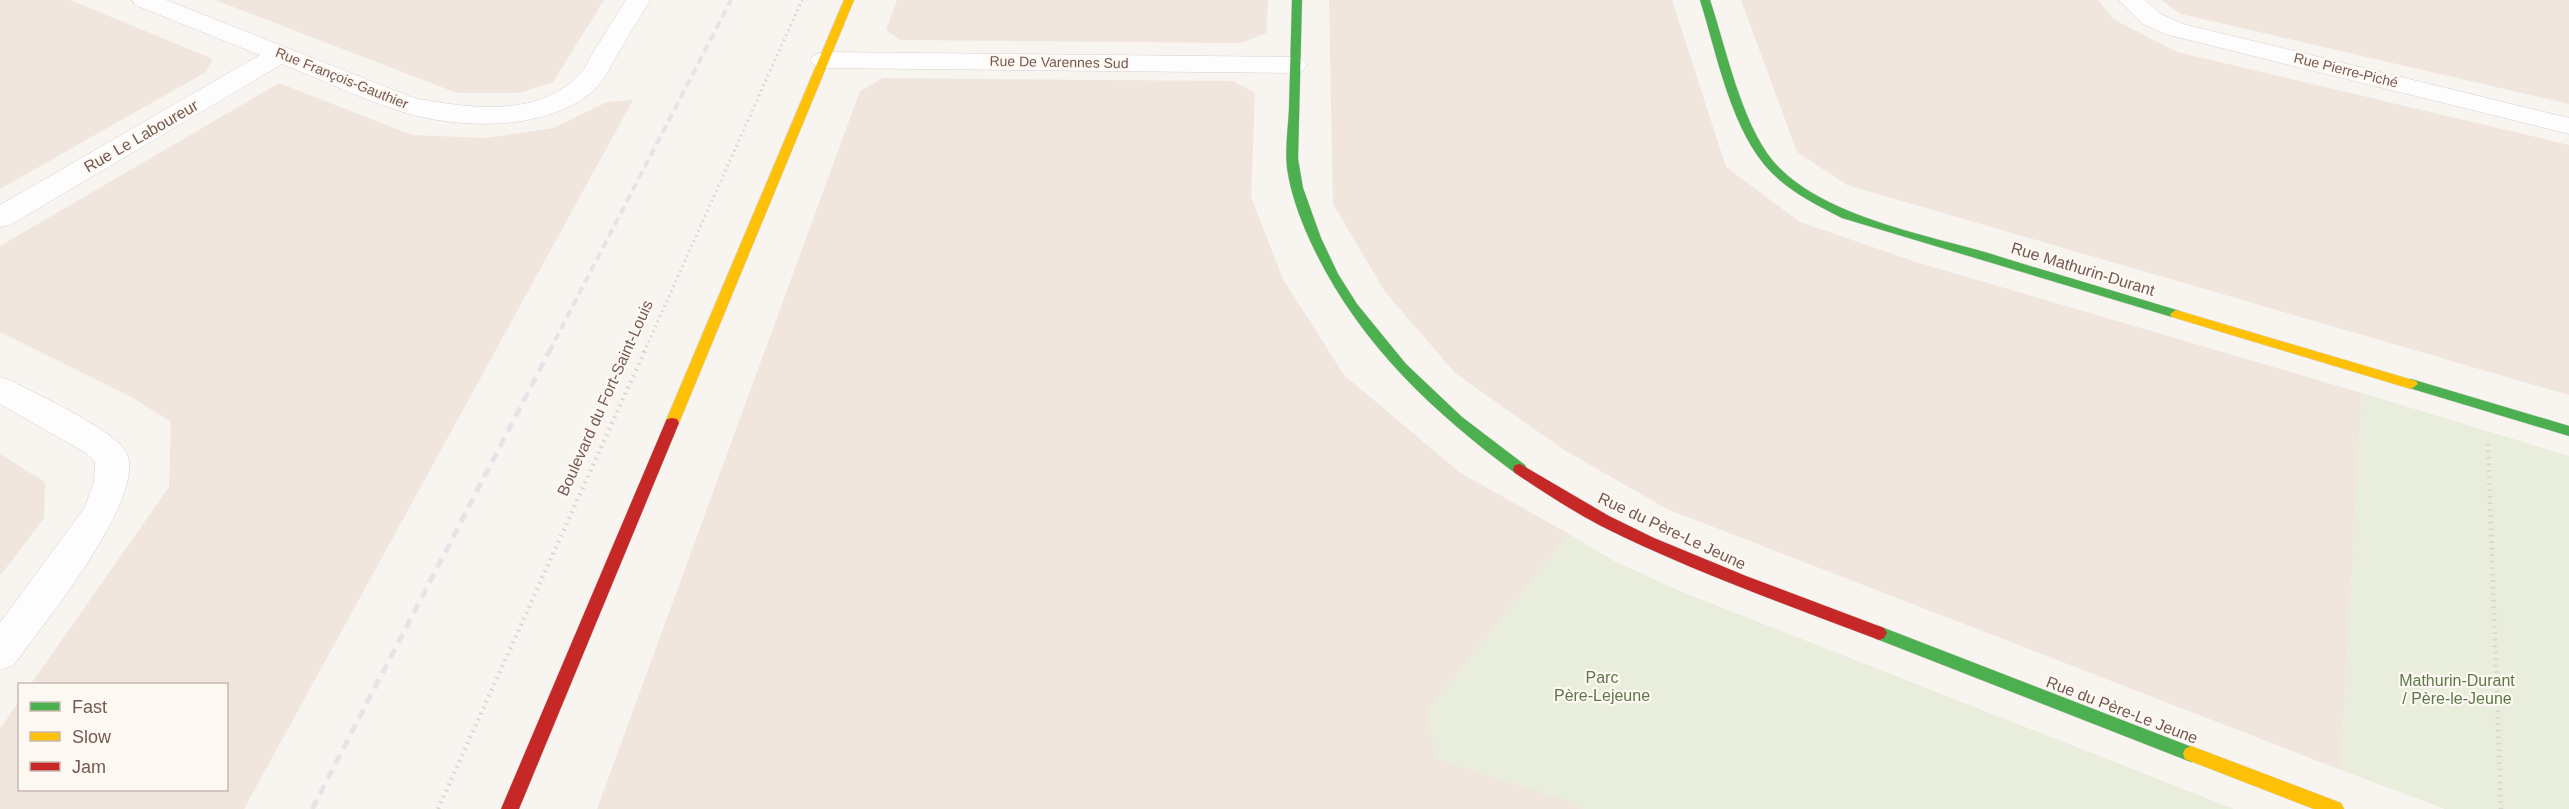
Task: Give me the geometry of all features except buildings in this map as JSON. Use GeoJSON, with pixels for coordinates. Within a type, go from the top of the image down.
{"type":"FeatureCollection","features":[{"type":"Feature","properties":{"kind":"street","name":"Rue François-Gauthier"},"geometry":{"type":"LineString","coordinates":[[144,0],[407,105],[445,113],[485,116],[515,114],[546,106],[570,96],[589,81],[638,0]]}},
{"type":"Feature","properties":{"kind":"street"},"geometry":{"type":"LineString","coordinates":[[510,809],[849,0]]}},
{"type":"Feature","properties":{"kind":"street","name":"Rue du Père-Le Jeune"},"geometry":{"type":"LineString","coordinates":[[1297,0],[1292,161],[1296,187],[1308,227],[1325,267],[1351,309],[1382,350],[1424,393],[1471,433],[1520,469],[1571,502],[1700,564],[2335,809]]}},
{"type":"Feature","properties":{"kind":"street","name":"Rue Mathurin-Durant"},"geometry":{"type":"LineString","coordinates":[[1705,0],[1747,127],[1769,163],[1805,194],[1846,215],[2569,430]]}},
{"type":"Feature","properties":{"kind":"street","name":"Rue Pierre-Piché"},"geometry":{"type":"LineString","coordinates":[[2131,0],[2152,19],[2174,29],[2569,126]]}},
{"type":"Feature","properties":{"kind":"street","name":"Rue Le Laboureur"},"geometry":{"type":"LineString","coordinates":[[0,218],[281,54]]}},
{"type":"Feature","properties":{"kind":"street","name":"Rue De Varennes Sud"},"geometry":{"type":"LineString","coordinates":[[823,60],[1294,65]]}},
{"type":"Feature","properties":{"kind":"street"},"geometry":{"type":"LineString","coordinates":[[0,389],[98,444],[112,458],[111,481],[101,511],[82,541],[0,653]]}},
{"type":"Feature","properties":{"kind":"path","name":"Boulevard du Fort-Saint-Louis"},"geometry":{"type":"LineString","coordinates":[[438,809],[802,0]]}},
{"type":"Feature","properties":{"kind":"path"},"geometry":{"type":"LineString","coordinates":[[2488,437],[2501,809]]}},
{"type":"Feature","properties":{"kind":"shaded area"},"geometry":{"type":"Polygon","coordinates":[[[0,0],[70,0],[213,59],[206,72],[0,189],[0,0]]]}},
{"type":"Feature","properties":{"kind":"shaded area"},"geometry":{"type":"Polygon","coordinates":[[[215,0],[604,0],[553,82],[519,93],[457,93],[215,0]]]}},
{"type":"Feature","properties":{"kind":"shaded area"},"geometry":{"type":"Polygon","coordinates":[[[897,0],[1268,0],[1266,33],[1241,43],[900,40],[886,30],[897,0]]]}},
{"type":"Feature","properties":{"kind":"shaded area"},"geometry":{"type":"Polygon","coordinates":[[[1329,0],[1672,0],[1726,167],[1800,222],[1916,262],[2362,393],[2341,770],[1667,509],[1564,450],[1455,373],[1385,292],[1333,204],[1329,0]]]}},
{"type":"Feature","properties":{"kind":"shaded area"},"geometry":{"type":"Polygon","coordinates":[[[1741,0],[2098,0],[2113,19],[2177,52],[2569,145],[2569,395],[1847,185],[1797,152],[1741,0]]]}},
{"type":"Feature","properties":{"kind":"shaded area"},"geometry":{"type":"Polygon","coordinates":[[[2161,0],[2569,0],[2569,104],[2181,14],[2161,0]]]}},
{"type":"Feature","properties":{"kind":"shaded area"},"geometry":{"type":"Polygon","coordinates":[[[883,78],[1233,81],[1255,93],[1251,197],[1283,279],[1344,375],[1459,472],[1569,534],[1428,710],[1583,809],[597,809],[860,91],[883,78]]]}},
{"type":"Feature","properties":{"kind":"shaded area"},"geometry":{"type":"Polygon","coordinates":[[[279,83],[412,135],[485,138],[554,128],[607,102],[633,100],[244,809],[0,809],[0,729],[18,702],[18,791],[228,791],[228,683],[32,683],[169,487],[171,422],[133,398],[0,332],[0,246],[279,83]]]}},
{"type":"Feature","properties":{"kind":"shaded area"},"geometry":{"type":"Polygon","coordinates":[[[0,454],[45,482],[44,518],[0,576],[0,454]]]}},
{"type":"Feature","properties":{"kind":"green space","name":"Mathurin-Durant / Père-le-Jeune"},"geometry":{"type":"Polygon","coordinates":[[[2362,393],[2569,456],[2569,809],[2445,809],[2341,770],[2362,393]]]}},
{"type":"Feature","properties":{"kind":"green space","name":"Parc Père-Lejeune"},"geometry":{"type":"Polygon","coordinates":[[[1569,534],[1616,562],[1682,592],[2234,809],[1583,809],[1572,802],[1435,759],[1428,710],[1569,534]]]}},
{"type":"Feature","properties":{"kind":"railway"},"geometry":{"type":"LineString","coordinates":[[549,352],[731,0]]}},
{"type":"Feature","properties":{"kind":"railway"},"geometry":{"type":"LineString","coordinates":[[312,809],[550,350]]}},
{"type":"Feature","properties":{"kind":"traffic: fast"},"geometry":{"type":"LineString","coordinates":[[1297,0],[1293,168],[1304,209],[1332,274],[1376,339],[1401,368],[1458,421],[1520,469]]}},
{"type":"Feature","properties":{"kind":"traffic: fast"},"geometry":{"type":"LineString","coordinates":[[1705,0],[1732,86],[1749,130],[1769,163],[1795,186],[1846,215],[2176,314]]}},
{"type":"Feature","properties":{"kind":"traffic: fast"},"geometry":{"type":"LineString","coordinates":[[2411,384],[2569,431]]}},
{"type":"Feature","properties":{"kind":"traffic: fast"},"geometry":{"type":"LineString","coordinates":[[1879,633],[2191,754]]}},
{"type":"Feature","properties":{"kind":"traffic: slow"},"geometry":{"type":"LineString","coordinates":[[672,423],[849,0]]}},
{"type":"Feature","properties":{"kind":"traffic: slow"},"geometry":{"type":"LineString","coordinates":[[2176,314],[2411,384]]}},
{"type":"Feature","properties":{"kind":"traffic: slow"},"geometry":{"type":"LineString","coordinates":[[2191,754],[2335,809]]}},
{"type":"Feature","properties":{"kind":"traffic: jam"},"geometry":{"type":"LineString","coordinates":[[510,809],[672,423]]}},
{"type":"Feature","properties":{"kind":"traffic: jam"},"geometry":{"type":"LineString","coordinates":[[1520,469],[1561,496],[1649,542],[1740,581],[1879,633]]}}]}
